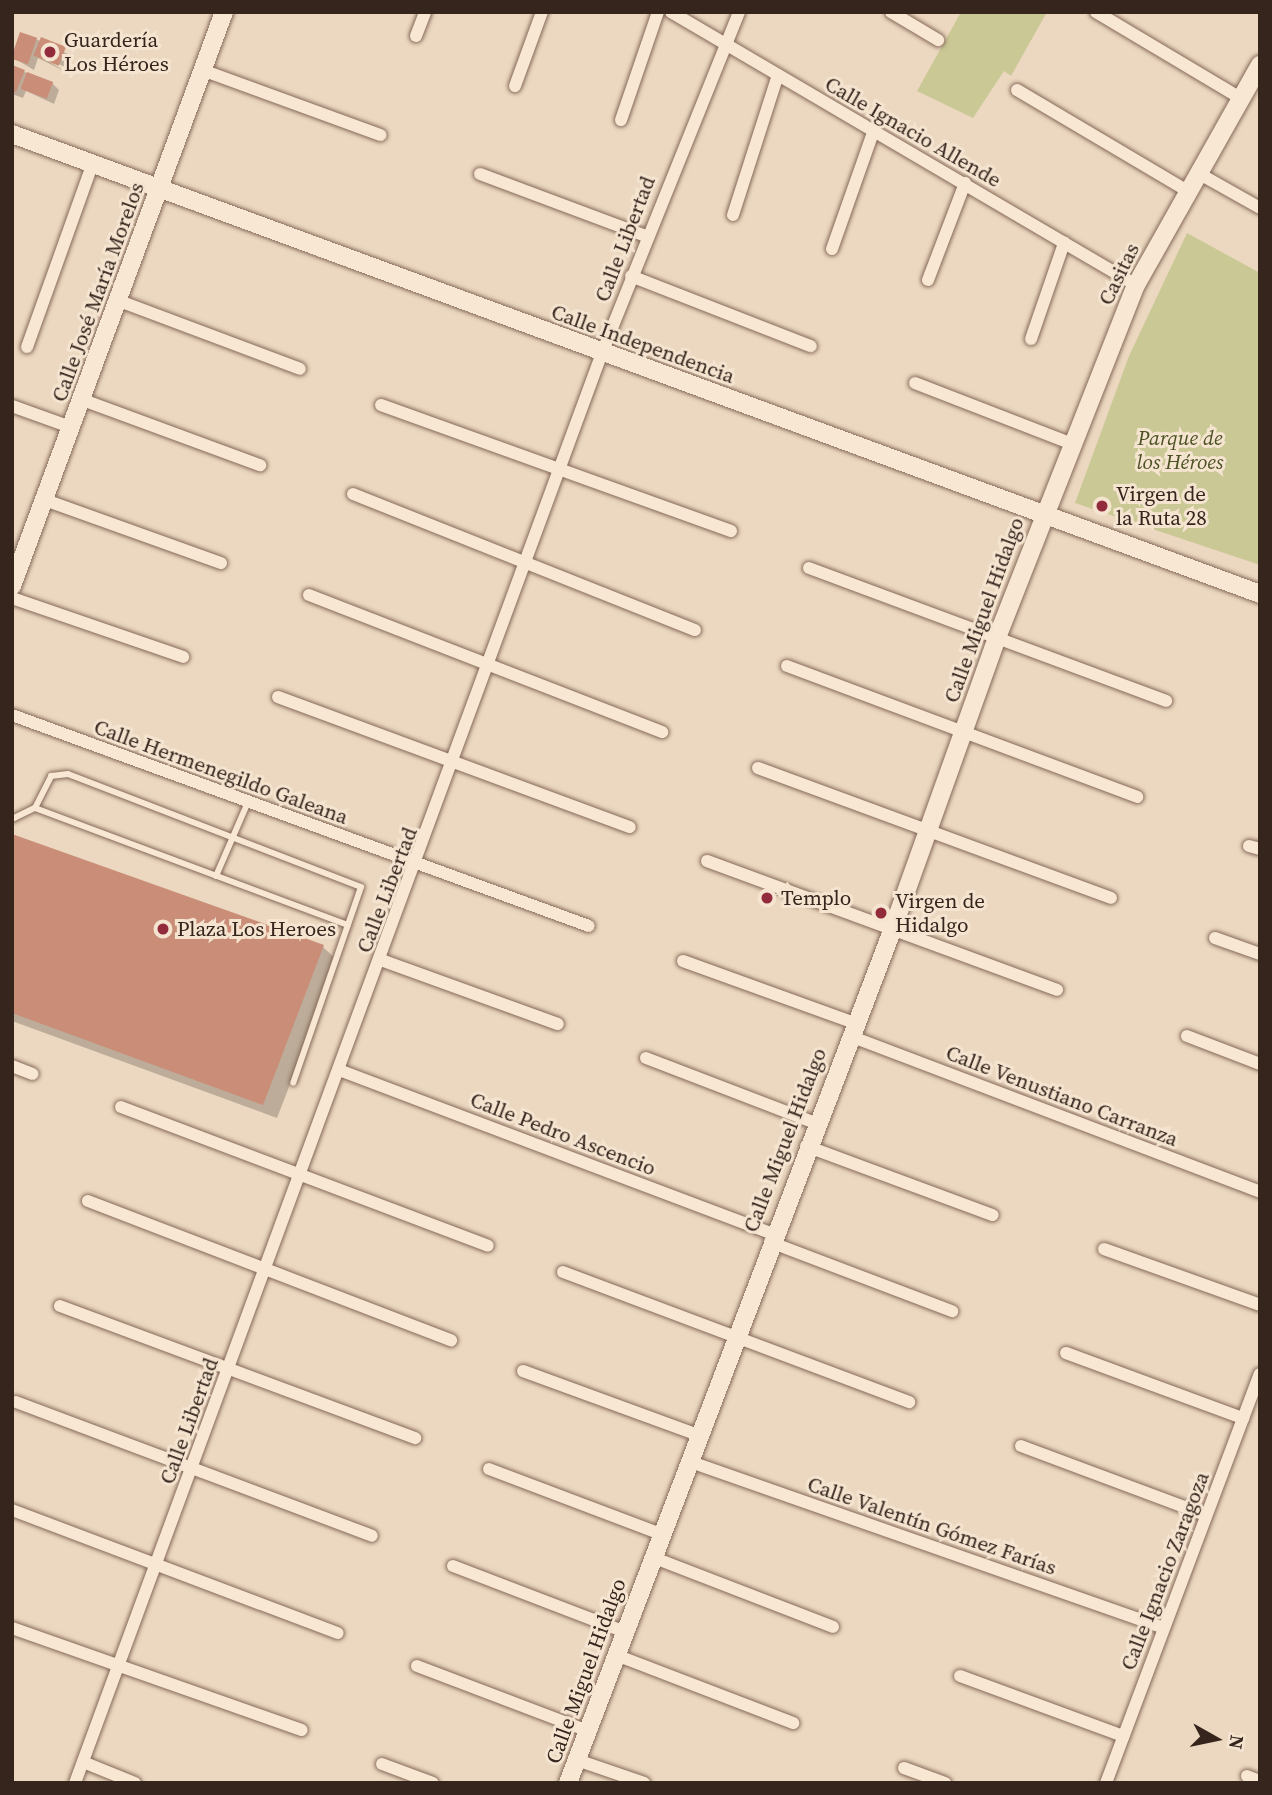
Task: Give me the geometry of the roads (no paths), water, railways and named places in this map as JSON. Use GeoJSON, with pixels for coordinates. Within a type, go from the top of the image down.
{"type":"FeatureCollection","features":[{"type":"Feature","properties":{"kind":"street","name":"Calle José María Morelos"},"geometry":{"type":"LineString","coordinates":[[12,586],[122,302],[160,188],[225,12]]}},
{"type":"Feature","properties":{"kind":"street"},"geometry":{"type":"LineString","coordinates":[[416,36],[425,12]]}},
{"type":"Feature","properties":{"kind":"street"},"geometry":{"type":"LineString","coordinates":[[515,86],[542,12]]}},
{"type":"Feature","properties":{"kind":"street"},"geometry":{"type":"LineString","coordinates":[[621,120],[658,12]]}},
{"type":"Feature","properties":{"kind":"street","name":"Calle Ignacio Allende"},"geometry":{"type":"LineString","coordinates":[[671,12],[1136,285]]}},
{"type":"Feature","properties":{"kind":"street","name":"Calle Libertad"},"geometry":{"type":"LineString","coordinates":[[75,1783],[417,864],[602,353],[722,41],[739,12]]}},
{"type":"Feature","properties":{"kind":"street"},"geometry":{"type":"LineString","coordinates":[[891,12],[938,40]]}},
{"type":"Feature","properties":{"kind":"street"},"geometry":{"type":"LineString","coordinates":[[1096,12],[1240,98]]}},
{"type":"Feature","properties":{"kind":"street"},"geometry":{"type":"LineString","coordinates":[[202,71],[381,135]]}},
{"type":"Feature","properties":{"kind":"street"},"geometry":{"type":"LineString","coordinates":[[733,215],[778,75]]}},
{"type":"Feature","properties":{"kind":"street","name":"Casitas"},"geometry":{"type":"LineString","coordinates":[[1044,514],[1136,285],[1240,98],[1257,77]]}},
{"type":"Feature","properties":{"kind":"street"},"geometry":{"type":"LineString","coordinates":[[1017,90],[1188,191]]}},
{"type":"Feature","properties":{"kind":"street"},"geometry":{"type":"LineString","coordinates":[[832,249],[874,130]]}},
{"type":"Feature","properties":{"kind":"street","name":"Calle Independencia"},"geometry":{"type":"LineString","coordinates":[[12,134],[1260,594]]}},
{"type":"Feature","properties":{"kind":"street"},"geometry":{"type":"LineString","coordinates":[[27,347],[93,163]]}},
{"type":"Feature","properties":{"kind":"street"},"geometry":{"type":"LineString","coordinates":[[1198,173],[1260,208]]}},
{"type":"Feature","properties":{"kind":"street"},"geometry":{"type":"LineString","coordinates":[[480,174],[646,236]]}},
{"type":"Feature","properties":{"kind":"street"},"geometry":{"type":"LineString","coordinates":[[928,280],[965,183]]}},
{"type":"Feature","properties":{"kind":"street"},"geometry":{"type":"LineString","coordinates":[[1031,339],[1064,243]]}},
{"type":"Feature","properties":{"kind":"street"},"geometry":{"type":"LineString","coordinates":[[631,276],[811,346]]}},
{"type":"Feature","properties":{"kind":"street"},"geometry":{"type":"LineString","coordinates":[[122,302],[300,369]]}},
{"type":"Feature","properties":{"kind":"street"},"geometry":{"type":"LineString","coordinates":[[915,383],[1072,444]]}},
{"type":"Feature","properties":{"kind":"street"},"geometry":{"type":"LineString","coordinates":[[83,400],[260,465]]}},
{"type":"Feature","properties":{"kind":"street"},"geometry":{"type":"LineString","coordinates":[[381,405],[731,531]]}},
{"type":"Feature","properties":{"kind":"street"},"geometry":{"type":"LineString","coordinates":[[12,406],[73,428]]}},
{"type":"Feature","properties":{"kind":"street"},"geometry":{"type":"LineString","coordinates":[[354,494],[695,630]]}},
{"type":"Feature","properties":{"kind":"street"},"geometry":{"type":"LineString","coordinates":[[45,500],[221,564]]}},
{"type":"Feature","properties":{"kind":"street","name":"Calle Miguel Hidalgo"},"geometry":{"type":"LineString","coordinates":[[568,1783],[771,1238],[892,931],[1044,514]]}},
{"type":"Feature","properties":{"kind":"street"},"geometry":{"type":"LineString","coordinates":[[809,568],[998,635],[1166,701]]}},
{"type":"Feature","properties":{"kind":"street"},"geometry":{"type":"LineString","coordinates":[[309,595],[662,732]]}},
{"type":"Feature","properties":{"kind":"street"},"geometry":{"type":"LineString","coordinates":[[12,598],[183,657]]}},
{"type":"Feature","properties":{"kind":"street"},"geometry":{"type":"LineString","coordinates":[[787,666],[965,728],[1137,797]]}},
{"type":"Feature","properties":{"kind":"street"},"geometry":{"type":"LineString","coordinates":[[278,696],[629,827]]}},
{"type":"Feature","properties":{"kind":"street","name":"Calle Hermenegildo Galeana"},"geometry":{"type":"LineString","coordinates":[[12,715],[589,926]]}},
{"type":"Feature","properties":{"kind":"street"},"geometry":{"type":"LineString","coordinates":[[758,768],[1111,898]]}},
{"type":"Feature","properties":{"kind":"street"},"geometry":{"type":"LineString","coordinates":[[708,861],[1057,990]]}},
{"type":"Feature","properties":{"kind":"street"},"geometry":{"type":"LineString","coordinates":[[1215,938],[1260,954]]}},
{"type":"Feature","properties":{"kind":"street"},"geometry":{"type":"LineString","coordinates":[[381,960],[558,1024]]}},
{"type":"Feature","properties":{"kind":"street","name":"Calle Venustiano Carranza"},"geometry":{"type":"LineString","coordinates":[[683,961],[1260,1192]]}},
{"type":"Feature","properties":{"kind":"street"},"geometry":{"type":"LineString","coordinates":[[1187,1036],[1260,1064]]}},
{"type":"Feature","properties":{"kind":"street"},"geometry":{"type":"LineString","coordinates":[[646,1058],[815,1124]]}},
{"type":"Feature","properties":{"kind":"street"},"geometry":{"type":"LineString","coordinates":[[12,1066],[33,1074]]}},
{"type":"Feature","properties":{"kind":"street","name":"Calle Pedro Ascencio"},"geometry":{"type":"LineString","coordinates":[[339,1070],[952,1311]]}},
{"type":"Feature","properties":{"kind":"street"},"geometry":{"type":"LineString","coordinates":[[121,1107],[488,1246]]}},
{"type":"Feature","properties":{"kind":"street"},"geometry":{"type":"LineString","coordinates":[[806,1146],[993,1215]]}},
{"type":"Feature","properties":{"kind":"street"},"geometry":{"type":"LineString","coordinates":[[88,1201],[451,1340]]}},
{"type":"Feature","properties":{"kind":"street"},"geometry":{"type":"LineString","coordinates":[[1104,1250],[1260,1305]]}},
{"type":"Feature","properties":{"kind":"street"},"geometry":{"type":"LineString","coordinates":[[562,1272],[909,1402]]}},
{"type":"Feature","properties":{"kind":"street"},"geometry":{"type":"LineString","coordinates":[[60,1306],[415,1438]]}},
{"type":"Feature","properties":{"kind":"street"},"geometry":{"type":"LineString","coordinates":[[1066,1353],[1243,1418]]}},
{"type":"Feature","properties":{"kind":"street"},"geometry":{"type":"LineString","coordinates":[[523,1370],[698,1435]]}},
{"type":"Feature","properties":{"kind":"street","name":"Calle Ignacio Zaragoza"},"geometry":{"type":"LineString","coordinates":[[1106,1783],[1260,1374]]}},
{"type":"Feature","properties":{"kind":"street"},"geometry":{"type":"LineString","coordinates":[[16,1402],[372,1535]]}},
{"type":"Feature","properties":{"kind":"street"},"geometry":{"type":"LineString","coordinates":[[1021,1446],[1206,1515]]}},
{"type":"Feature","properties":{"kind":"street","name":"Calle Valentín Gómez Farías"},"geometry":{"type":"LineString","coordinates":[[688,1461],[1164,1628]]}},
{"type":"Feature","properties":{"kind":"street"},"geometry":{"type":"LineString","coordinates":[[489,1469],[661,1534]]}},
{"type":"Feature","properties":{"kind":"street"},"geometry":{"type":"LineString","coordinates":[[12,1510],[338,1633]]}},
{"type":"Feature","properties":{"kind":"street"},"geometry":{"type":"LineString","coordinates":[[652,1557],[833,1627]]}},
{"type":"Feature","properties":{"kind":"street"},"geometry":{"type":"LineString","coordinates":[[453,1566],[625,1632]]}},
{"type":"Feature","properties":{"kind":"street"},"geometry":{"type":"LineString","coordinates":[[12,1628],[302,1730]]}},
{"type":"Feature","properties":{"kind":"street"},"geometry":{"type":"LineString","coordinates":[[616,1655],[793,1723]]}},
{"type":"Feature","properties":{"kind":"street"},"geometry":{"type":"LineString","coordinates":[[417,1666],[588,1731]]}},
{"type":"Feature","properties":{"kind":"street"},"geometry":{"type":"LineString","coordinates":[[960,1676],[1123,1736]]}},
{"type":"Feature","properties":{"kind":"street"},"geometry":{"type":"LineString","coordinates":[[577,1760],[644,1783]]}},
{"type":"Feature","properties":{"kind":"street"},"geometry":{"type":"LineString","coordinates":[[83,1762],[135,1783]]}},
{"type":"Feature","properties":{"kind":"street"},"geometry":{"type":"LineString","coordinates":[[382,1764],[433,1783]]}},
{"type":"Feature","properties":{"kind":"street"},"geometry":{"type":"LineString","coordinates":[[904,1768],[944,1783]]}},
{"type":"Feature","properties":{"kind":"street"},"geometry":{"type":"LineString","coordinates":[[1247,1776],[1260,1781]]}},
{"type":"Feature","properties":{"kind":"lane"},"geometry":{"type":"LineString","coordinates":[[12,819],[35,808],[51,776],[59,773],[355,882],[361,887],[293,1083]]}},
{"type":"Feature","properties":{"kind":"lane"},"geometry":{"type":"LineString","coordinates":[[216,876],[248,802]]}},
{"type":"Feature","properties":{"kind":"lane"},"geometry":{"type":"LineString","coordinates":[[35,808],[348,925]]}},
{"type":"Feature","properties":{"kind":"place","name":"Guardería Los Héroes"},"geometry":{"type":"Point","coordinates":[50,52]}},
{"type":"Feature","properties":{"kind":"place","name":"Virgen de la Ruta 28"},"geometry":{"type":"Point","coordinates":[1102,506]}},
{"type":"Feature","properties":{"kind":"place","name":"Templo"},"geometry":{"type":"Point","coordinates":[767,898]}},
{"type":"Feature","properties":{"kind":"place","name":"Virgen de Hidalgo"},"geometry":{"type":"Point","coordinates":[881,913]}},
{"type":"Feature","properties":{"kind":"place","name":"Plaza Los Heroes"},"geometry":{"type":"Point","coordinates":[163,929]}},
{"type":"Feature","properties":{"kind":"park label","name":"Parque de los Héroes"},"geometry":{"type":"Point","coordinates":[1180,450]}}]}
